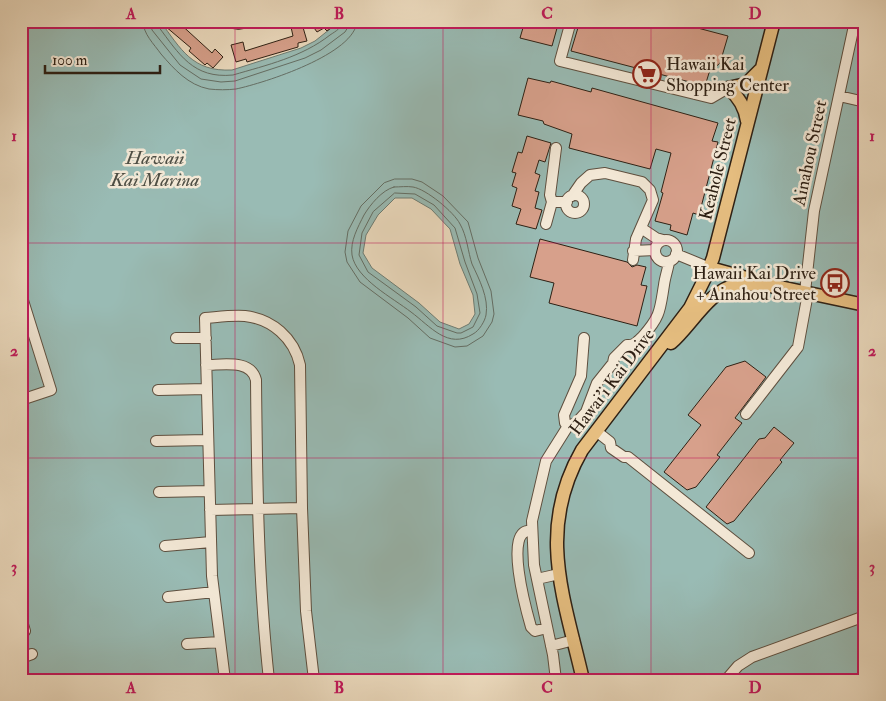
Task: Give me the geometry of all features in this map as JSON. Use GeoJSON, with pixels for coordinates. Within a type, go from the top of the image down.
{"type":"FeatureCollection","features":[{"type":"Feature","properties":{"kind":"main road","name":"Keahole Street"},"geometry":{"type":"LineString","coordinates":[[710,268],[774,21]]}},
{"type":"Feature","properties":{"kind":"main road"},"geometry":{"type":"LineString","coordinates":[[728,88],[746,84],[761,68]]}},
{"type":"Feature","properties":{"kind":"main road"},"geometry":{"type":"LineString","coordinates":[[728,88],[740,100],[744,108],[747,124]]}},
{"type":"Feature","properties":{"kind":"main road"},"geometry":{"type":"LineString","coordinates":[[710,268],[780,287],[865,305]]}},
{"type":"Feature","properties":{"kind":"main road","name":"Hawai’i Kai Drive"},"geometry":{"type":"LineString","coordinates":[[583,680],[559,574],[556,540],[561,500],[575,462],[596,431],[690,308],[710,268]]}},
{"type":"Feature","properties":{"kind":"main road"},"geometry":{"type":"LineString","coordinates":[[650,360],[682,334],[712,298],[723,290],[738,285],[780,287]]}},
{"type":"Feature","properties":{"kind":"street"},"geometry":{"type":"LineString","coordinates":[[224,21],[239,24],[253,21]]}},
{"type":"Feature","properties":{"kind":"street"},"geometry":{"type":"LineString","coordinates":[[571,21],[560,61],[711,98],[728,88]]}},
{"type":"Feature","properties":{"kind":"street","name":"Ainahou Street"},"geometry":{"type":"LineString","coordinates":[[746,414],[798,346],[806,293],[814,211],[855,21]]}},
{"type":"Feature","properties":{"kind":"street"},"geometry":{"type":"LineString","coordinates":[[839,96],[865,102]]}},
{"type":"Feature","properties":{"kind":"street"},"geometry":{"type":"LineString","coordinates":[[546,224],[552,202],[550,195],[556,148]]}},
{"type":"Feature","properties":{"kind":"street"},"geometry":{"type":"LineString","coordinates":[[552,202],[570,199],[581,183],[590,175],[605,173],[642,182],[650,190],[653,200],[641,228],[633,255],[655,250]]}},
{"type":"Feature","properties":{"kind":"street"},"geometry":{"type":"LineString","coordinates":[[556,680],[534,565],[532,521],[546,461],[568,426],[576,423],[586,412],[595,388],[613,363],[614,358],[627,346],[632,346],[647,331],[661,308],[668,259],[676,247],[671,241],[656,238],[641,228]]}},
{"type":"Feature","properties":{"kind":"street"},"geometry":{"type":"LineString","coordinates":[[663,240],[657,244],[655,255],[710,268]]}},
{"type":"Feature","properties":{"kind":"street"},"geometry":{"type":"LineString","coordinates":[[21,294],[51,390],[21,400]]}},
{"type":"Feature","properties":{"kind":"street"},"geometry":{"type":"LineString","coordinates":[[225,680],[214,592],[211,542],[205,318],[247,317],[262,320],[276,327],[293,346],[299,360],[301,375],[302,508],[306,610],[314,680]]}},
{"type":"Feature","properties":{"kind":"street"},"geometry":{"type":"LineString","coordinates":[[176,338],[206,338]]}},
{"type":"Feature","properties":{"kind":"street"},"geometry":{"type":"LineString","coordinates":[[568,426],[565,423],[564,415],[581,376],[584,338]]}},
{"type":"Feature","properties":{"kind":"street"},"geometry":{"type":"LineString","coordinates":[[206,365],[245,366],[253,371],[255,375],[257,509],[264,633],[270,680]]}},
{"type":"Feature","properties":{"kind":"street"},"geometry":{"type":"LineString","coordinates":[[578,384],[595,388]]}},
{"type":"Feature","properties":{"kind":"street"},"geometry":{"type":"LineString","coordinates":[[158,390],[207,389]]}},
{"type":"Feature","properties":{"kind":"street"},"geometry":{"type":"LineString","coordinates":[[596,431],[610,442],[615,442],[628,452],[628,457],[749,553]]}},
{"type":"Feature","properties":{"kind":"street"},"geometry":{"type":"LineString","coordinates":[[156,441],[208,440]]}},
{"type":"Feature","properties":{"kind":"street"},"geometry":{"type":"LineString","coordinates":[[158,492],[209,491]]}},
{"type":"Feature","properties":{"kind":"street"},"geometry":{"type":"LineString","coordinates":[[210,510],[302,508]]}},
{"type":"Feature","properties":{"kind":"street"},"geometry":{"type":"LineString","coordinates":[[532,531],[526,530],[523,532],[517,544],[520,582],[531,627],[535,631],[547,628]]}},
{"type":"Feature","properties":{"kind":"street"},"geometry":{"type":"LineString","coordinates":[[165,546],[211,542]]}},
{"type":"Feature","properties":{"kind":"street"},"geometry":{"type":"LineString","coordinates":[[537,579],[559,574]]}},
{"type":"Feature","properties":{"kind":"street"},"geometry":{"type":"LineString","coordinates":[[168,596],[214,592]]}},
{"type":"Feature","properties":{"kind":"street"},"geometry":{"type":"LineString","coordinates":[[726,680],[738,666],[752,657],[865,616]]}},
{"type":"Feature","properties":{"kind":"street"},"geometry":{"type":"LineString","coordinates":[[21,618],[25,631],[21,636]]}},
{"type":"Feature","properties":{"kind":"street"},"geometry":{"type":"LineString","coordinates":[[551,646],[574,640]]}},
{"type":"Feature","properties":{"kind":"street"},"geometry":{"type":"LineString","coordinates":[[187,644],[220,642]]}},
{"type":"Feature","properties":{"kind":"street"},"geometry":{"type":"LineString","coordinates":[[21,658],[32,654]]}},
{"type":"Feature","properties":{"kind":"water","name":"Hawaii Kai Marina"},"geometry":{"type":"Polygon","coordinates":[[[21,21],[160,21],[181,49],[197,63],[218,70],[232,70],[301,48],[315,41],[340,21],[865,21],[865,680],[21,680],[21,21]],[[395,198],[378,215],[366,235],[363,253],[372,268],[419,303],[440,322],[459,329],[469,324],[475,314],[473,295],[460,264],[450,229],[431,209],[412,198],[395,198]]]}},
{"type":"Feature","properties":{"kind":"building"},"geometry":{"type":"Polygon","coordinates":[[[169,21],[177,21],[212,53],[215,49],[223,57],[213,68],[207,63],[205,65],[189,51],[191,48],[165,26],[169,21]]]}},
{"type":"Feature","properties":{"kind":"building"},"geometry":{"type":"Polygon","coordinates":[[[309,21],[340,21],[327,31],[324,28],[317,32],[309,21]]]}},
{"type":"Feature","properties":{"kind":"building"},"geometry":{"type":"Polygon","coordinates":[[[525,21],[559,21],[552,46],[520,38],[525,21]]]}},
{"type":"Feature","properties":{"kind":"building"},"geometry":{"type":"Polygon","coordinates":[[[580,21],[671,21],[728,36],[720,63],[709,73],[705,86],[571,51],[580,21]]]}},
{"type":"Feature","properties":{"kind":"building"},"geometry":{"type":"Polygon","coordinates":[[[302,24],[307,41],[298,43],[298,47],[247,62],[246,59],[236,62],[231,45],[243,42],[245,51],[293,36],[291,27],[302,24]]]}},
{"type":"Feature","properties":{"kind":"building"},"geometry":{"type":"Polygon","coordinates":[[[528,78],[550,83],[551,81],[591,92],[592,88],[718,123],[712,141],[718,142],[699,215],[693,213],[687,235],[670,230],[671,225],[655,221],[671,153],[656,149],[650,169],[569,148],[572,134],[544,124],[543,121],[518,115],[528,78]]]}},
{"type":"Feature","properties":{"kind":"building"},"geometry":{"type":"Polygon","coordinates":[[[527,136],[551,143],[545,162],[539,160],[535,173],[540,175],[535,191],[539,192],[535,208],[542,210],[536,229],[516,224],[521,209],[512,206],[517,188],[512,186],[516,173],[512,172],[518,152],[522,153],[527,136]]]}},
{"type":"Feature","properties":{"kind":"building"},"geometry":{"type":"Polygon","coordinates":[[[540,239],[627,262],[632,267],[637,265],[646,267],[641,285],[647,286],[637,326],[549,303],[554,283],[530,277],[540,239]]]}},
{"type":"Feature","properties":{"kind":"building"},"geometry":{"type":"Polygon","coordinates":[[[745,361],[766,377],[735,418],[742,423],[717,455],[720,457],[696,487],[687,490],[664,472],[701,425],[688,415],[726,367],[745,361]]]}},
{"type":"Feature","properties":{"kind":"building"},"geometry":{"type":"Polygon","coordinates":[[[774,427],[794,443],[780,460],[782,462],[734,521],[727,524],[706,507],[759,439],[765,438],[774,427]]]}},
{"type":"Feature","properties":{"kind":"place","name":"Hawaii Kai Shopping Center"},"geometry":{"type":"Point","coordinates":[647,74]}},
{"type":"Feature","properties":{"kind":"place","name":"Hawaii Kai Drive + Ainahou Street"},"geometry":{"type":"Point","coordinates":[835,283]}}]}
